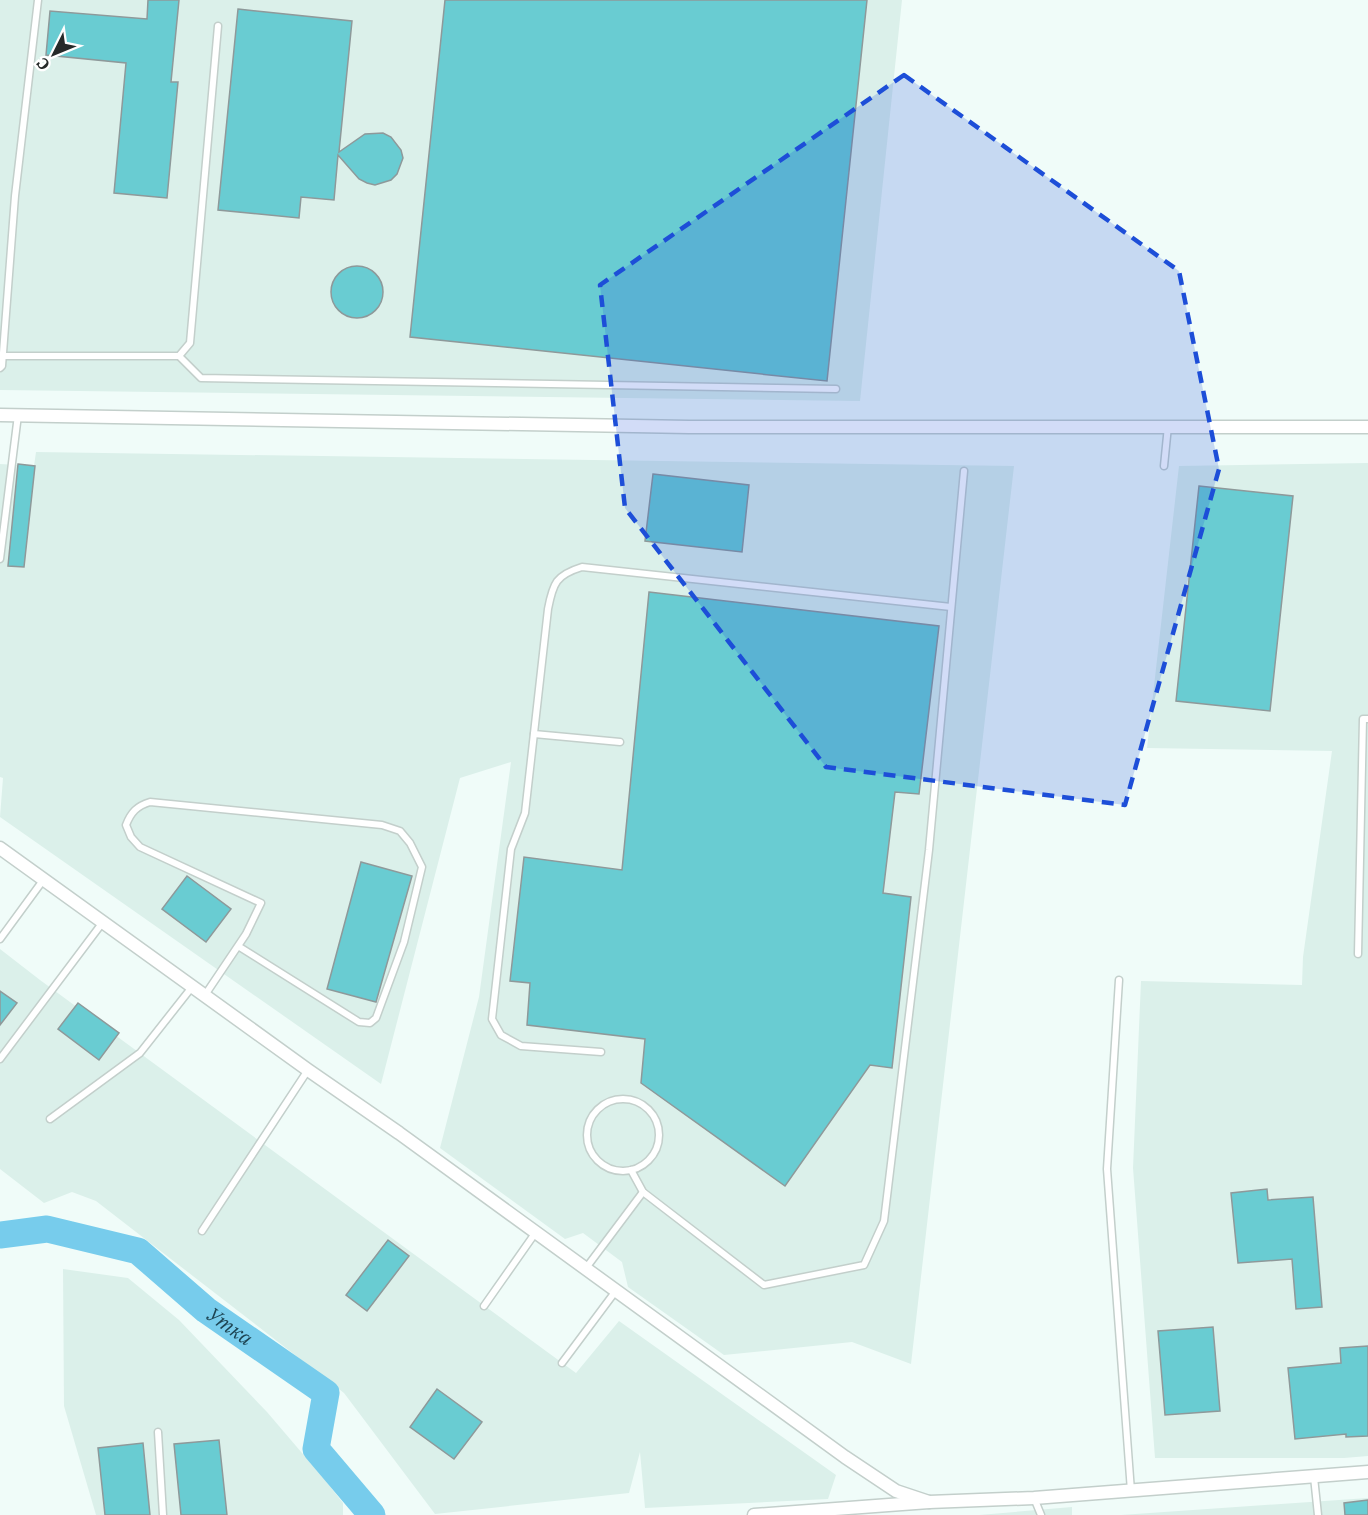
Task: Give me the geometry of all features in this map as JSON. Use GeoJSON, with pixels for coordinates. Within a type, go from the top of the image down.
{"type":"FeatureCollection","features":[{"type":"Feature","properties":{"kind":"street"},"geometry":{"type":"LineString","coordinates":[[0,415],[689,427],[1368,427]]}},
{"type":"Feature","properties":{"kind":"street"},"geometry":{"type":"LineString","coordinates":[[0,848],[399,1133],[586,1268],[615,1292],[876,1479],[896,1491],[929,1502]]}},
{"type":"Feature","properties":{"kind":"street"},"geometry":{"type":"LineString","coordinates":[[754,1515],[929,1502],[1034,1498],[1368,1472]]}},
{"type":"Feature","properties":{"kind":"lane"},"geometry":{"type":"LineString","coordinates":[[0,368],[15,196],[38,0]]}},
{"type":"Feature","properties":{"kind":"lane"},"geometry":{"type":"LineString","coordinates":[[179,356],[190,343],[218,26]]}},
{"type":"Feature","properties":{"kind":"lane"},"geometry":{"type":"LineString","coordinates":[[2,356],[179,356],[201,378],[836,390]]}},
{"type":"Feature","properties":{"kind":"lane"},"geometry":{"type":"LineString","coordinates":[[0,560],[18,415]]}},
{"type":"Feature","properties":{"kind":"lane"},"geometry":{"type":"LineString","coordinates":[[1164,466],[1168,426]]}},
{"type":"Feature","properties":{"kind":"lane"},"geometry":{"type":"LineString","coordinates":[[631,1170],[643,1192],[764,1285],[864,1265],[884,1221],[929,850],[964,471]]}},
{"type":"Feature","properties":{"kind":"lane"},"geometry":{"type":"LineString","coordinates":[[601,1052],[521,1046],[501,1035],[492,1019],[511,849],[525,813],[552,587],[565,573],[582,567],[951,606]]}},
{"type":"Feature","properties":{"kind":"lane"},"geometry":{"type":"LineString","coordinates":[[1358,954],[1363,719],[1368,719]]}},
{"type":"Feature","properties":{"kind":"lane"},"geometry":{"type":"LineString","coordinates":[[534,734],[620,742]]}},
{"type":"Feature","properties":{"kind":"lane"},"geometry":{"type":"LineString","coordinates":[[205,996],[238,946],[261,903],[140,847],[131,837],[126,825],[131,813],[140,805],[150,802],[382,825],[400,831],[410,843],[422,867],[404,942],[376,1018],[370,1023],[359,1022],[238,946]]}},
{"type":"Feature","properties":{"kind":"lane"},"geometry":{"type":"LineString","coordinates":[[0,939],[44,879]]}},
{"type":"Feature","properties":{"kind":"lane"},"geometry":{"type":"LineString","coordinates":[[0,1059],[103,922]]}},
{"type":"Feature","properties":{"kind":"lane"},"geometry":{"type":"LineString","coordinates":[[1119,980],[1107,1169],[1131,1491]]}},
{"type":"Feature","properties":{"kind":"lane"},"geometry":{"type":"LineString","coordinates":[[50,1119],[140,1053],[192,987]]}},
{"type":"Feature","properties":{"kind":"lane"},"geometry":{"type":"LineString","coordinates":[[202,1232],[308,1070]]}},
{"type":"Feature","properties":{"kind":"lane"},"geometry":{"type":"LineString","coordinates":[[622,1099],[644,1106],[652,1114],[657,1125],[659,1136],[657,1148],[642,1166],[631,1170],[619,1171],[607,1167],[597,1161],[588,1145],[588,1127],[592,1116],[610,1101],[622,1099]]}},
{"type":"Feature","properties":{"kind":"lane"},"geometry":{"type":"LineString","coordinates":[[586,1268],[643,1192]]}},
{"type":"Feature","properties":{"kind":"lane"},"geometry":{"type":"LineString","coordinates":[[484,1306],[536,1232]]}},
{"type":"Feature","properties":{"kind":"lane"},"geometry":{"type":"LineString","coordinates":[[562,1363],[615,1292]]}},
{"type":"Feature","properties":{"kind":"lane"},"geometry":{"type":"LineString","coordinates":[[158,1432],[164,1515]]}},
{"type":"Feature","properties":{"kind":"lane"},"geometry":{"type":"LineString","coordinates":[[1314,1477],[1318,1515]]}},
{"type":"Feature","properties":{"kind":"lane"},"geometry":{"type":"LineString","coordinates":[[1034,1498],[1041,1515]]}},
{"type":"Feature","properties":{"kind":"highlighted area"},"geometry":{"type":"Polygon","coordinates":[[[904,75],[1179,271],[1219,469],[1125,805],[826,767],[625,508],[600,285],[904,75]]]}},
{"type":"Feature","properties":{"kind":"shaded area"},"geometry":{"type":"Polygon","coordinates":[[[0,0],[902,0],[860,401],[0,390],[0,0]]]}},
{"type":"Feature","properties":{"kind":"shaded area"},"geometry":{"type":"Polygon","coordinates":[[[36,452],[1014,466],[911,1364],[852,1342],[724,1355],[628,1287],[622,1262],[583,1233],[565,1239],[440,1148],[479,997],[511,762],[460,778],[381,1084],[0,817],[3,778],[0,777],[0,464],[34,466],[36,452]]]}},
{"type":"Feature","properties":{"kind":"shaded area"},"geometry":{"type":"Polygon","coordinates":[[[1368,463],[1368,1456],[1155,1458],[1133,1168],[1141,981],[1302,985],[1303,957],[1332,751],[1147,748],[1179,466],[1368,463]]]}},
{"type":"Feature","properties":{"kind":"shaded area"},"geometry":{"type":"Polygon","coordinates":[[[0,949],[576,1373],[619,1321],[836,1475],[828,1499],[645,1508],[640,1452],[629,1493],[435,1514],[344,1393],[96,1201],[72,1192],[44,1203],[0,1169],[0,949]]]}},
{"type":"Feature","properties":{"kind":"shaded area"},"geometry":{"type":"Polygon","coordinates":[[[63,1269],[128,1278],[179,1320],[267,1412],[325,1480],[343,1503],[343,1515],[96,1515],[64,1406],[63,1269]]]}},
{"type":"Feature","properties":{"kind":"shaded area"},"geometry":{"type":"Polygon","coordinates":[[[1368,1498],[1368,1515],[1121,1515],[1368,1498]]]}},
{"type":"Feature","properties":{"kind":"shaded area"},"geometry":{"type":"Polygon","coordinates":[[[1072,1507],[1072,1515],[979,1515],[1072,1507]]]}},
{"type":"Feature","properties":{"kind":"building"},"geometry":{"type":"Polygon","coordinates":[[[148,0],[179,0],[171,82],[178,82],[167,198],[114,193],[126,63],[46,55],[50,11],[147,19],[148,0]]]}},
{"type":"Feature","properties":{"kind":"building"},"geometry":{"type":"Polygon","coordinates":[[[445,0],[867,0],[827,381],[410,337],[445,0]]]}},
{"type":"Feature","properties":{"kind":"building"},"geometry":{"type":"Polygon","coordinates":[[[238,9],[352,21],[339,152],[365,134],[383,133],[391,137],[401,150],[403,158],[397,174],[391,180],[375,185],[367,183],[359,179],[338,155],[334,200],[301,197],[299,218],[218,210],[238,9]]]}},
{"type":"Feature","properties":{"kind":"building"},"geometry":{"type":"Polygon","coordinates":[[[352,266],[362,266],[376,273],[383,292],[376,311],[362,318],[352,318],[342,314],[335,307],[331,297],[331,287],[335,277],[342,270],[352,266]]]}},
{"type":"Feature","properties":{"kind":"building"},"geometry":{"type":"Polygon","coordinates":[[[18,464],[35,466],[24,567],[8,566],[18,464]]]}},
{"type":"Feature","properties":{"kind":"building"},"geometry":{"type":"Polygon","coordinates":[[[653,474],[749,485],[742,552],[645,541],[653,474]]]}},
{"type":"Feature","properties":{"kind":"building"},"geometry":{"type":"Polygon","coordinates":[[[1199,486],[1293,496],[1270,711],[1176,701],[1199,486]]]}},
{"type":"Feature","properties":{"kind":"building"},"geometry":{"type":"Polygon","coordinates":[[[649,592],[939,626],[919,794],[895,792],[883,893],[911,897],[892,1068],[870,1065],[785,1186],[641,1083],[645,1039],[527,1025],[530,983],[510,981],[524,857],[622,870],[649,592]]]}},
{"type":"Feature","properties":{"kind":"building"},"geometry":{"type":"Polygon","coordinates":[[[361,862],[412,876],[376,1002],[327,989],[361,862]]]}},
{"type":"Feature","properties":{"kind":"building"},"geometry":{"type":"Polygon","coordinates":[[[187,876],[231,909],[206,942],[162,909],[187,876]]]}},
{"type":"Feature","properties":{"kind":"building"},"geometry":{"type":"Polygon","coordinates":[[[0,991],[17,1003],[0,1025],[0,991]]]}},
{"type":"Feature","properties":{"kind":"building"},"geometry":{"type":"Polygon","coordinates":[[[78,1003],[119,1033],[99,1060],[58,1029],[78,1003]]]}},
{"type":"Feature","properties":{"kind":"building"},"geometry":{"type":"Polygon","coordinates":[[[1267,1189],[1268,1200],[1313,1197],[1322,1307],[1296,1309],[1292,1259],[1238,1263],[1231,1193],[1267,1189]]]}},
{"type":"Feature","properties":{"kind":"building"},"geometry":{"type":"Polygon","coordinates":[[[388,1240],[409,1256],[367,1311],[346,1295],[388,1240]]]}},
{"type":"Feature","properties":{"kind":"building"},"geometry":{"type":"Polygon","coordinates":[[[1213,1327],[1220,1411],[1165,1415],[1158,1331],[1213,1327]]]}},
{"type":"Feature","properties":{"kind":"building"},"geometry":{"type":"Polygon","coordinates":[[[1368,1346],[1368,1436],[1346,1437],[1346,1434],[1295,1439],[1288,1368],[1341,1363],[1340,1348],[1368,1346]]]}},
{"type":"Feature","properties":{"kind":"building"},"geometry":{"type":"Polygon","coordinates":[[[437,1389],[482,1422],[454,1459],[410,1427],[437,1389]]]}},
{"type":"Feature","properties":{"kind":"building"},"geometry":{"type":"Polygon","coordinates":[[[219,1440],[227,1515],[181,1515],[174,1444],[219,1440]]]}},
{"type":"Feature","properties":{"kind":"building"},"geometry":{"type":"Polygon","coordinates":[[[143,1443],[150,1515],[105,1515],[98,1448],[143,1443]]]}},
{"type":"Feature","properties":{"kind":"building"},"geometry":{"type":"Polygon","coordinates":[[[1368,1500],[1368,1515],[1345,1515],[1344,1503],[1368,1500]]]}},
{"type":"Feature","properties":{"kind":"waterway","name":"Утка"},"geometry":{"type":"LineString","coordinates":[[0,1235],[47,1229],[138,1251],[206,1310],[326,1393],[316,1449],[372,1515]]}}]}
